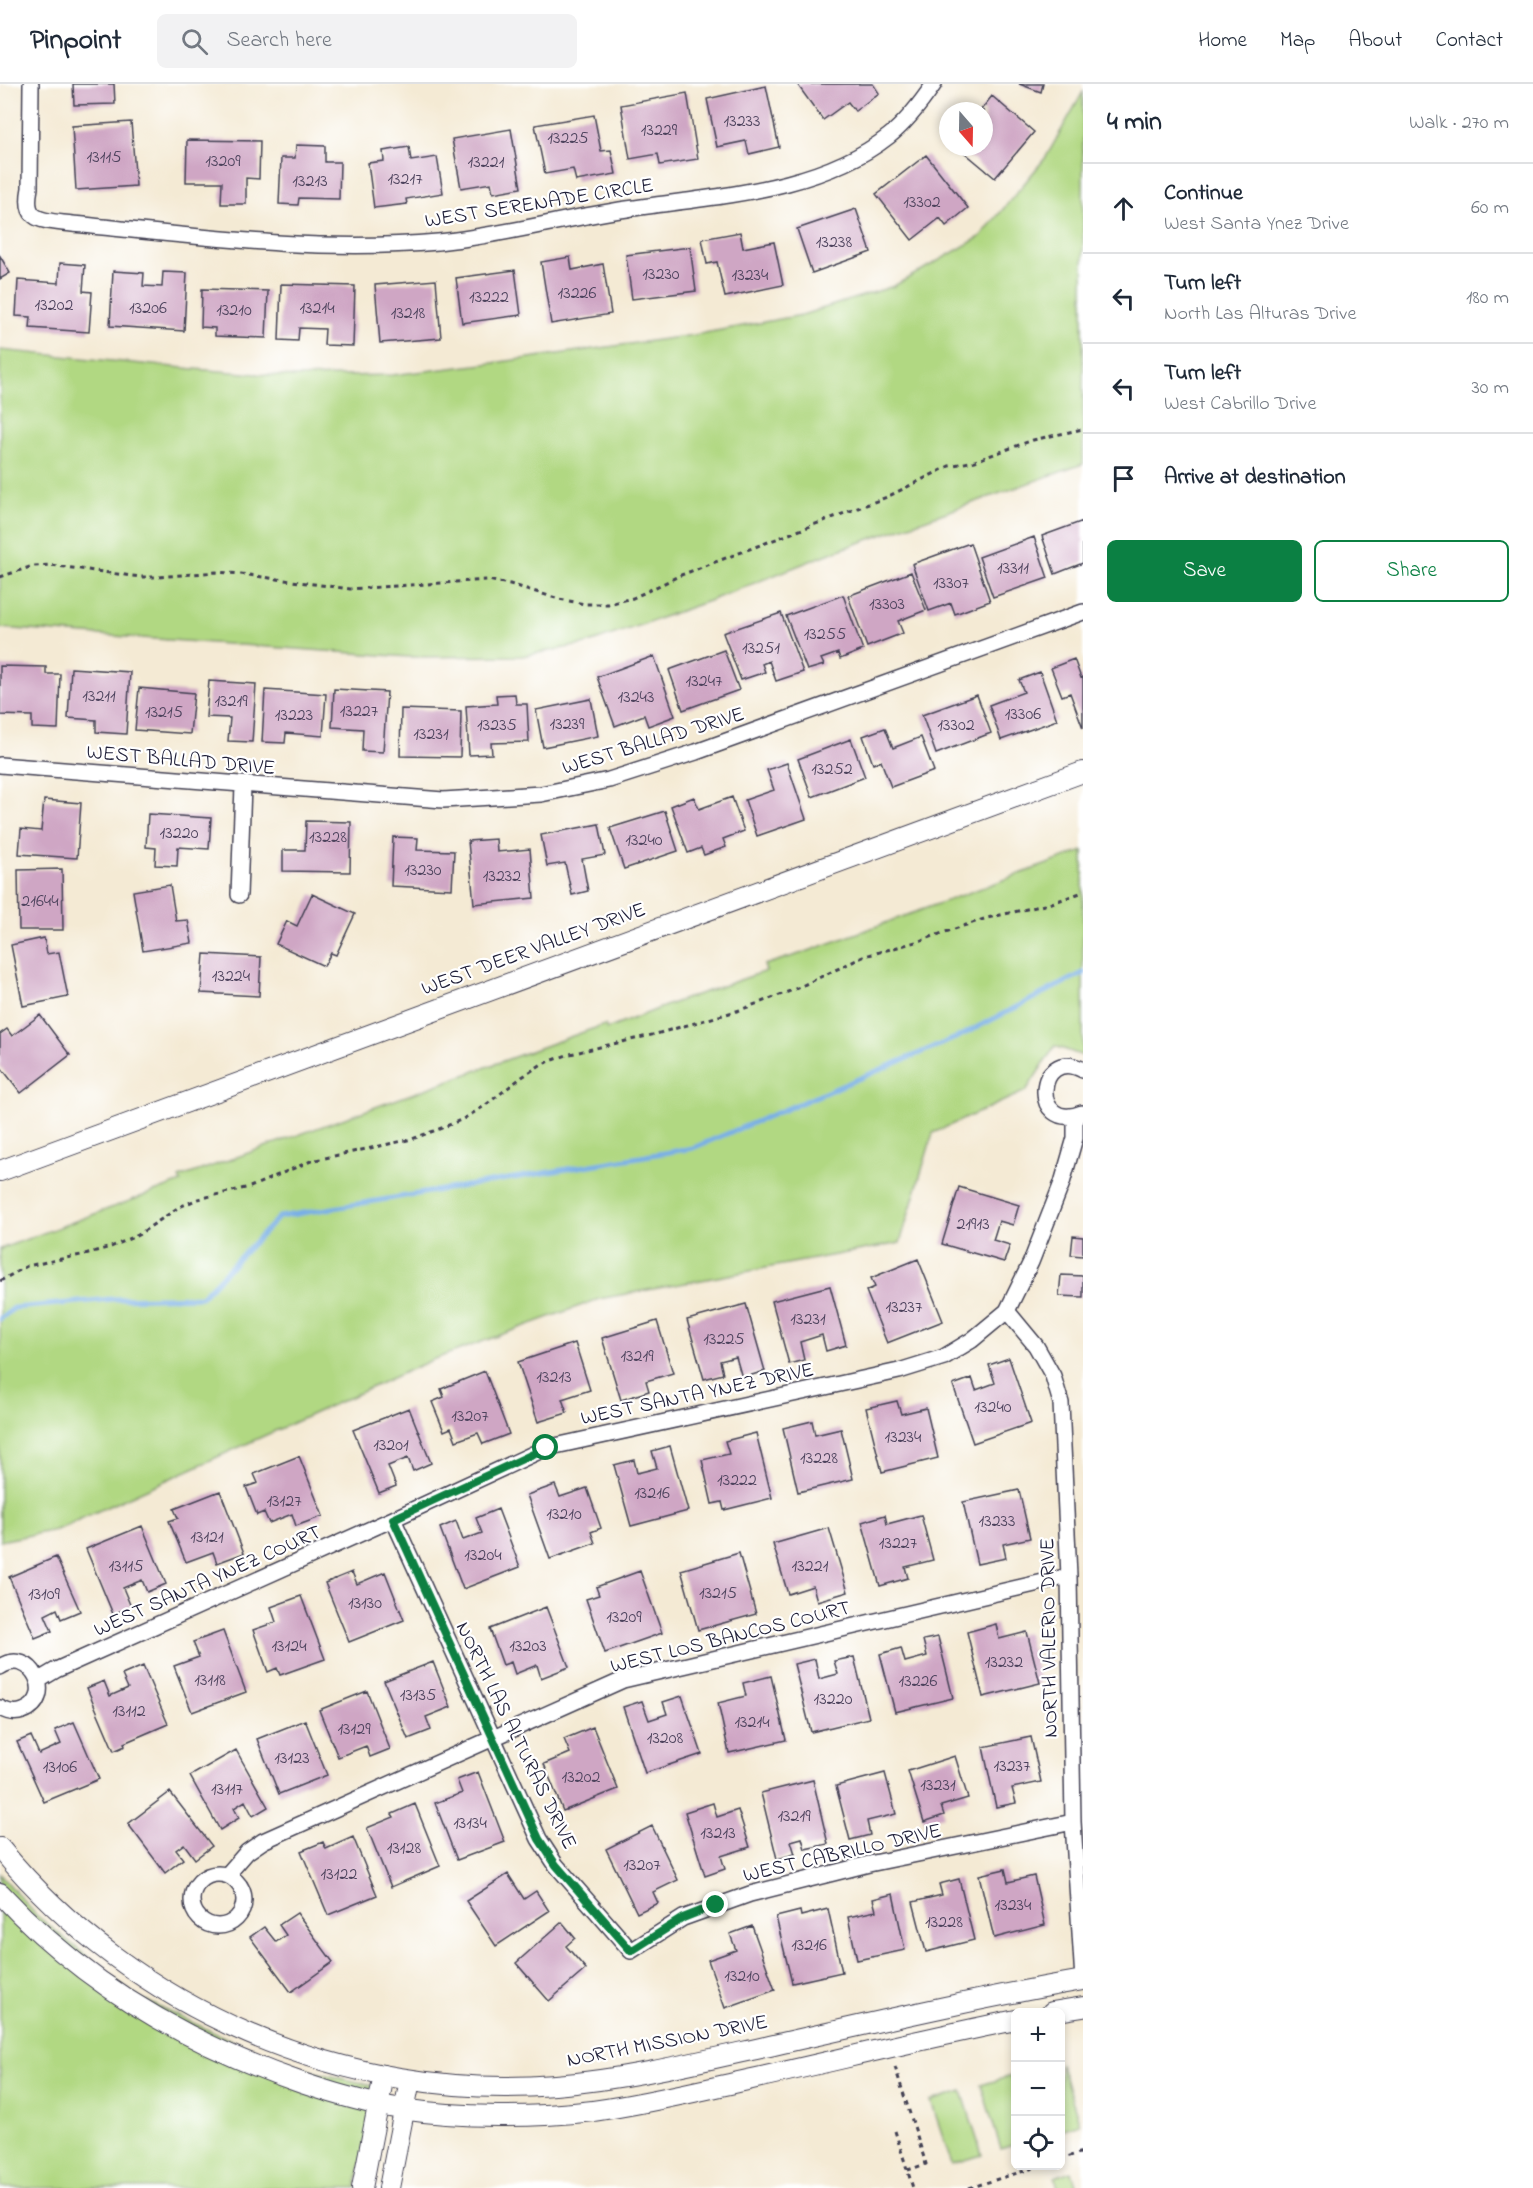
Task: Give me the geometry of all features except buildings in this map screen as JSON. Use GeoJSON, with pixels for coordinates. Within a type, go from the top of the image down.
{"type":"FeatureCollection","features":[{"type":"Feature","properties":{"kind":"street","name":"WEST SERENADE CIRCLE"},"geometry":{"type":"LineString","coordinates":[[31,84],[30,188],[27,203],[31,212],[37,217],[63,223],[216,238],[363,244],[438,242],[527,230],[625,209],[742,194],[817,174],[858,155],[889,136],[918,107],[934,84]]}},
{"type":"Feature","properties":{"kind":"street","name":"WEST BALLAD DRIVE"},"geometry":{"type":"LineString","coordinates":[[0,765],[443,800],[541,794],[609,780],[696,753],[1083,612]]}},
{"type":"Feature","properties":{"kind":"street","name":"WEST DEER VALLEY DRIVE"},"geometry":{"type":"LineString","coordinates":[[0,1171],[1083,772]]}},
{"type":"Feature","properties":{"kind":"street"},"geometry":{"type":"LineString","coordinates":[[239,895],[243,786]]}},
{"type":"Feature","properties":{"kind":"street"},"geometry":{"type":"LineString","coordinates":[[1007,1311],[1031,1262],[1062,1183],[1075,1138],[1079,1114],[1066,1116],[1051,1109],[1046,1102],[1044,1085],[1054,1071],[1061,1067],[1070,1065],[1083,1070]]}},
{"type":"Feature","properties":{"kind":"street","name":"WEST SANTA YNEZ DRIVE"},"geometry":{"type":"LineString","coordinates":[[393,1519],[546,1448],[899,1371],[944,1357],[972,1340],[1007,1311]]}},
{"type":"Feature","properties":{"kind":"street","name":"NORTH VALERIO DRIVE"},"geometry":{"type":"LineString","coordinates":[[1007,1311],[1036,1347],[1053,1376],[1061,1403],[1069,1576],[1073,1822],[1083,1980]]}},
{"type":"Feature","properties":{"kind":"street","name":"WEST SANTA YNEZ COURT"},"geometry":{"type":"LineString","coordinates":[[39,1680],[56,1670],[393,1519]]}},
{"type":"Feature","properties":{"kind":"street","name":"NORTH LAS ALTURAS DRIVE"},"geometry":{"type":"LineString","coordinates":[[393,1519],[539,1839],[556,1865],[631,1951]]}},
{"type":"Feature","properties":{"kind":"street","name":"WEST LOS BANCOS COURT"},"geometry":{"type":"LineString","coordinates":[[227,1875],[247,1852],[263,1841],[623,1680],[1069,1576]]}},
{"type":"Feature","properties":{"kind":"street"},"geometry":{"type":"LineString","coordinates":[[0,1667],[13,1662],[21,1663],[35,1672],[40,1688],[38,1696],[28,1709],[11,1713],[0,1708]]}},
{"type":"Feature","properties":{"kind":"street","name":"WEST CABRILLO DRIVE"},"geometry":{"type":"LineString","coordinates":[[631,1951],[683,1918],[750,1893],[869,1864],[1073,1822]]}},
{"type":"Feature","properties":{"kind":"street","name":"NORTH MISSION DRIVE"},"geometry":{"type":"LineString","coordinates":[[0,1848],[58,1910],[95,1944],[164,1990],[223,2022],[278,2045],[353,2069],[410,2080],[524,2087],[614,2079],[865,2024],[1083,1980]]}},
{"type":"Feature","properties":{"kind":"street"},"geometry":{"type":"LineString","coordinates":[[0,1893],[38,1932],[95,1979],[180,2031],[254,2066],[333,2093],[404,2110],[507,2115],[593,2111],[676,2096],[1011,2021]]}},
{"type":"Feature","properties":{"kind":"street"},"geometry":{"type":"LineString","coordinates":[[1065,2010],[1083,2007]]}},
{"type":"Feature","properties":{"kind":"street"},"geometry":{"type":"LineString","coordinates":[[362,2188],[384,2075]]}},
{"type":"Feature","properties":{"kind":"street"},"geometry":{"type":"LineString","coordinates":[[389,2188],[410,2080]]}},
{"type":"Feature","properties":{"kind":"path"},"geometry":{"type":"LineString","coordinates":[[0,577],[33,566],[50,565],[140,577],[216,572],[350,589],[487,580],[510,584],[559,599],[608,604],[633,598],[681,575],[887,496],[949,466],[975,460],[1033,440],[1083,429]]}},
{"type":"Feature","properties":{"kind":"path"},"geometry":{"type":"LineString","coordinates":[[0,1281],[27,1266],[111,1247],[138,1235],[179,1208],[198,1199],[250,1187],[311,1161],[412,1138],[440,1129],[464,1119],[483,1107],[542,1064],[561,1057],[686,1027],[740,1010],[793,990],[866,956],[987,918],[1049,904],[1083,892]]}},
{"type":"Feature","properties":{"kind":"path"},"geometry":{"type":"LineString","coordinates":[[895,2067],[926,2164],[908,2170]]}},
{"type":"Feature","properties":{"kind":"path"},"geometry":{"type":"LineString","coordinates":[[895,2131],[913,2188]]}},
{"type":"Feature","properties":{"kind":"path"},"geometry":{"type":"LineString","coordinates":[[1065,2157],[1083,2152]]}},
{"type":"Feature","properties":{"kind":"path"},"geometry":{"type":"LineString","coordinates":[[969,2188],[1027,2170]]}},
{"type":"Feature","properties":{"kind":"green space"},"geometry":{"type":"Polygon","coordinates":[[[1083,92],[1083,464],[833,552],[709,601],[586,644],[522,656],[409,657],[0,628],[0,350],[294,377],[392,375],[694,335],[802,315],[894,286],[980,237],[1046,157],[1083,92]]]}},
{"type":"Feature","properties":{"kind":"green space"},"geometry":{"type":"Polygon","coordinates":[[[1083,851],[1083,1056],[1055,1046],[1026,1091],[933,1133],[900,1243],[599,1299],[432,1360],[56,1530],[0,1541],[0,1249],[181,1182],[179,1178],[589,1030],[605,1025],[607,1029],[673,1003],[766,971],[764,965],[803,953],[1083,851]]]}},
{"type":"Feature","properties":{"kind":"green space"},"geometry":{"type":"Polygon","coordinates":[[[0,1874],[36,1915],[135,1996],[243,2046],[314,2072],[375,2086],[356,2188],[0,2188],[0,1874]]]}},
{"type":"Feature","properties":{"kind":"green space"},"geometry":{"type":"Polygon","coordinates":[[[1011,2076],[1011,2145],[1001,2149],[981,2085],[1011,2076]]]}},
{"type":"Feature","properties":{"kind":"green space"},"geometry":{"type":"Polygon","coordinates":[[[1065,2078],[1080,2124],[1065,2129],[1065,2078]]]}},
{"type":"Feature","properties":{"kind":"green space"},"geometry":{"type":"Polygon","coordinates":[[[962,2091],[982,2155],[952,2164],[931,2101],[962,2091]]]}},
{"type":"Feature","properties":{"kind":"green space"},"geometry":{"type":"Polygon","coordinates":[[[1072,2171],[1077,2188],[1058,2188],[1055,2177],[1072,2171]]]}},
{"type":"Feature","properties":{"kind":"waterway"},"geometry":{"type":"LineString","coordinates":[[0,1319],[14,1308],[112,1299],[201,1297],[279,1217],[693,1148],[958,1037],[1083,973]]}},
{"type":"Feature","properties":{"kind":"route"},"geometry":{"type":"LineString","coordinates":[[546,1448],[393,1519],[539,1839],[556,1865],[631,1951],[683,1918],[716,1905]]}}]}
